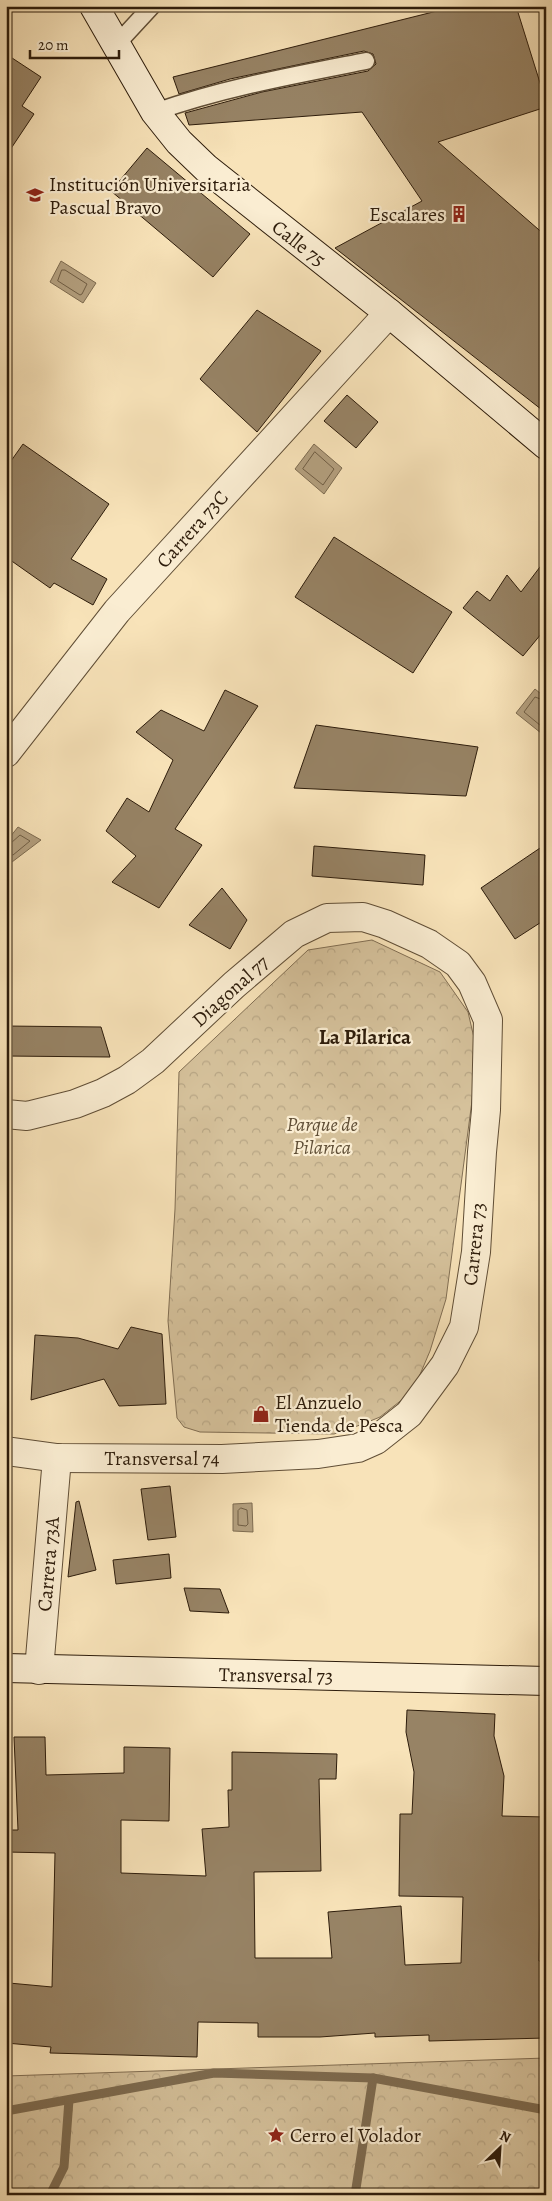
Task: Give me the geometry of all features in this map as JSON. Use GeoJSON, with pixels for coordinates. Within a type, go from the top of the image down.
{"type":"FeatureCollection","features":[{"type":"Feature","properties":{"kind":"street","name":"Calle 75"},"geometry":{"type":"LineString","coordinates":[[94,6],[115,46],[155,112],[179,142],[206,168],[389,313],[546,445]]}},
{"type":"Feature","properties":{"kind":"street","name":"Carrera 73C"},"geometry":{"type":"LineString","coordinates":[[6,753],[117,611],[389,313]]}},
{"type":"Feature","properties":{"kind":"street","name":"Diagonal 77"},"geometry":{"type":"LineString","coordinates":[[6,1114],[27,1116],[75,1104],[103,1093],[127,1080],[153,1061],[234,985],[294,934],[327,918],[363,917],[385,924],[429,944],[458,964]]}},
{"type":"Feature","properties":{"kind":"street","name":"Carrera 73"},"geometry":{"type":"LineString","coordinates":[[318,1454],[358,1448],[376,1440],[392,1429],[409,1414],[431,1386],[464,1327],[476,1252],[489,1055],[488,1020],[472,983],[458,964]]}},
{"type":"Feature","properties":{"kind":"street","name":"Transversal 74"},"geometry":{"type":"LineString","coordinates":[[6,1451],[57,1458],[222,1459],[318,1454]]}},
{"type":"Feature","properties":{"kind":"street","name":"Carrera 73A"},"geometry":{"type":"LineString","coordinates":[[39,1670],[57,1458]]}},
{"type":"Feature","properties":{"kind":"street","name":"Transversal 73"},"geometry":{"type":"LineString","coordinates":[[6,1668],[546,1681]]}},
{"type":"Feature","properties":{"kind":"lane"},"geometry":{"type":"LineString","coordinates":[[115,46],[152,6]]}},
{"type":"Feature","properties":{"kind":"lane"},"geometry":{"type":"LineString","coordinates":[[155,112],[192,99],[294,75],[366,61]]}},
{"type":"Feature","properties":{"kind":"green space","name":"Parque de Pilarica"},"geometry":{"type":"Polygon","coordinates":[[[372,940],[440,972],[468,1012],[478,1055],[446,1299],[430,1351],[413,1391],[380,1417],[334,1434],[200,1432],[184,1427],[177,1418],[168,1321],[175,1209],[179,1072],[308,950],[372,940]]]}},
{"type":"Feature","properties":{"kind":"green space","name":"Cerro el Volador"},"geometry":{"type":"Polygon","coordinates":[[[546,2058],[546,2195],[6,2195],[6,2076],[546,2058]]]}},
{"type":"Feature","properties":{"kind":"water"},"geometry":{"type":"Polygon","coordinates":[[[61,261],[96,283],[83,303],[50,282],[61,261]]]}},
{"type":"Feature","properties":{"kind":"water"},"geometry":{"type":"Polygon","coordinates":[[[314,444],[342,468],[324,494],[295,469],[314,444]]]}},
{"type":"Feature","properties":{"kind":"water"},"geometry":{"type":"Polygon","coordinates":[[[535,689],[546,698],[546,737],[516,713],[535,689]]]}},
{"type":"Feature","properties":{"kind":"water"},"geometry":{"type":"Polygon","coordinates":[[[18,827],[41,840],[12,862],[6,858],[6,842],[18,827]]]}},
{"type":"Feature","properties":{"kind":"water"},"geometry":{"type":"Polygon","coordinates":[[[252,1503],[253,1532],[233,1531],[233,1504],[252,1503]]]}},
{"type":"Feature","properties":{"kind":"building","name":"Escalares"},"geometry":{"type":"Polygon","coordinates":[[[457,6],[516,6],[546,102],[546,107],[438,142],[546,236],[546,413],[335,248],[422,201],[362,112],[189,125],[185,113],[262,92],[368,71],[376,64],[373,54],[364,51],[230,79],[179,94],[173,77],[457,6]]]}},
{"type":"Feature","properties":{"kind":"building"},"geometry":{"type":"Polygon","coordinates":[[[6,54],[41,77],[22,106],[34,114],[6,156],[6,54]]]}},
{"type":"Feature","properties":{"kind":"building"},"geometry":{"type":"Polygon","coordinates":[[[147,148],[250,234],[213,277],[111,191],[147,148]]]}},
{"type":"Feature","properties":{"kind":"building"},"geometry":{"type":"Polygon","coordinates":[[[257,310],[321,351],[257,432],[200,379],[257,310]]]}},
{"type":"Feature","properties":{"kind":"building"},"geometry":{"type":"Polygon","coordinates":[[[347,395],[378,422],[356,448],[324,421],[347,395]]]}},
{"type":"Feature","properties":{"kind":"building"},"geometry":{"type":"Polygon","coordinates":[[[23,444],[109,504],[71,559],[107,579],[93,605],[54,583],[50,588],[6,557],[6,468],[23,444]]]}},
{"type":"Feature","properties":{"kind":"building"},"geometry":{"type":"Polygon","coordinates":[[[334,537],[452,612],[413,673],[295,597],[334,537]]]}},
{"type":"Feature","properties":{"kind":"building"},"geometry":{"type":"Polygon","coordinates":[[[546,559],[546,628],[523,656],[463,608],[477,591],[490,601],[507,575],[521,592],[546,559]]]}},
{"type":"Feature","properties":{"kind":"building"},"geometry":{"type":"Polygon","coordinates":[[[225,690],[258,706],[175,829],[202,845],[159,908],[112,882],[136,856],[106,831],[127,798],[149,812],[173,760],[136,732],[161,710],[204,731],[225,690]]]}},
{"type":"Feature","properties":{"kind":"building"},"geometry":{"type":"Polygon","coordinates":[[[316,725],[478,747],[466,796],[294,788],[316,725]]]}},
{"type":"Feature","properties":{"kind":"building"},"geometry":{"type":"Polygon","coordinates":[[[546,844],[546,919],[515,939],[481,888],[546,844]]]}},
{"type":"Feature","properties":{"kind":"building"},"geometry":{"type":"Polygon","coordinates":[[[314,846],[425,855],[423,885],[312,876],[314,846]]]}},
{"type":"Feature","properties":{"kind":"building"},"geometry":{"type":"Polygon","coordinates":[[[222,888],[247,920],[230,949],[189,925],[222,888]]]}},
{"type":"Feature","properties":{"kind":"building"},"geometry":{"type":"Polygon","coordinates":[[[6,1026],[101,1027],[110,1057],[6,1056],[6,1026]]]}},
{"type":"Feature","properties":{"kind":"building"},"geometry":{"type":"Polygon","coordinates":[[[131,1327],[162,1334],[166,1404],[119,1406],[104,1379],[31,1400],[35,1335],[78,1338],[118,1349],[131,1327]]]}},
{"type":"Feature","properties":{"kind":"building"},"geometry":{"type":"Polygon","coordinates":[[[170,1486],[176,1537],[148,1540],[141,1489],[170,1486]]]}},
{"type":"Feature","properties":{"kind":"building"},"geometry":{"type":"Polygon","coordinates":[[[79,1501],[96,1570],[68,1577],[76,1502],[79,1501]]]}},
{"type":"Feature","properties":{"kind":"building"},"geometry":{"type":"Polygon","coordinates":[[[169,1554],[171,1578],[116,1584],[113,1560],[169,1554]]]}},
{"type":"Feature","properties":{"kind":"building"},"geometry":{"type":"Polygon","coordinates":[[[184,1588],[220,1589],[229,1613],[190,1611],[184,1588]]]}},
{"type":"Feature","properties":{"kind":"building"},"geometry":{"type":"Polygon","coordinates":[[[407,1710],[495,1714],[494,1736],[504,1776],[502,1816],[546,1817],[546,1899],[540,1899],[539,1961],[546,1961],[546,2038],[429,2041],[429,2035],[375,2037],[375,2033],[320,2037],[258,2037],[258,2023],[198,2022],[197,2057],[50,2053],[51,2047],[6,2043],[9,1983],[52,1987],[55,1853],[6,1852],[6,1830],[18,1830],[14,1737],[45,1737],[46,1775],[124,1773],[124,1747],[170,1748],[169,1821],[121,1820],[121,1873],[206,1876],[202,1829],[229,1827],[228,1790],[232,1790],[232,1752],[337,1754],[336,1779],[319,1779],[321,1871],[254,1872],[255,1958],[332,1958],[328,1912],[401,1906],[405,1965],[461,1963],[463,1897],[399,1896],[400,1814],[412,1814],[414,1772],[406,1732],[407,1710]]]}},
{"type":"Feature","properties":{"kind":"waterway"},"geometry":{"type":"LineString","coordinates":[[6,2111],[214,2073],[373,2078],[546,2110]]}},
{"type":"Feature","properties":{"kind":"waterway"},"geometry":{"type":"LineString","coordinates":[[355,2195],[373,2078]]}},
{"type":"Feature","properties":{"kind":"waterway"},"geometry":{"type":"LineString","coordinates":[[50,2195],[64,2167],[69,2100]]}},
{"type":"Feature","properties":{"kind":"place","name":"Institución Universitaria Pascual Bravo"},"geometry":{"type":"Point","coordinates":[35,195]}},
{"type":"Feature","properties":{"kind":"place","name":"Escalares"},"geometry":{"type":"Point","coordinates":[459,214]}},
{"type":"Feature","properties":{"kind":"place","name":"El Anzuelo Tienda de Pesca"},"geometry":{"type":"Point","coordinates":[261,1414]}},
{"type":"Feature","properties":{"kind":"place","name":"Cerro el Volador"},"geometry":{"type":"Point","coordinates":[276,2135]}},
{"type":"Feature","properties":{"kind":"district","name":"La Pilarica"},"geometry":{"type":"Point","coordinates":[365,1037]}}]}
